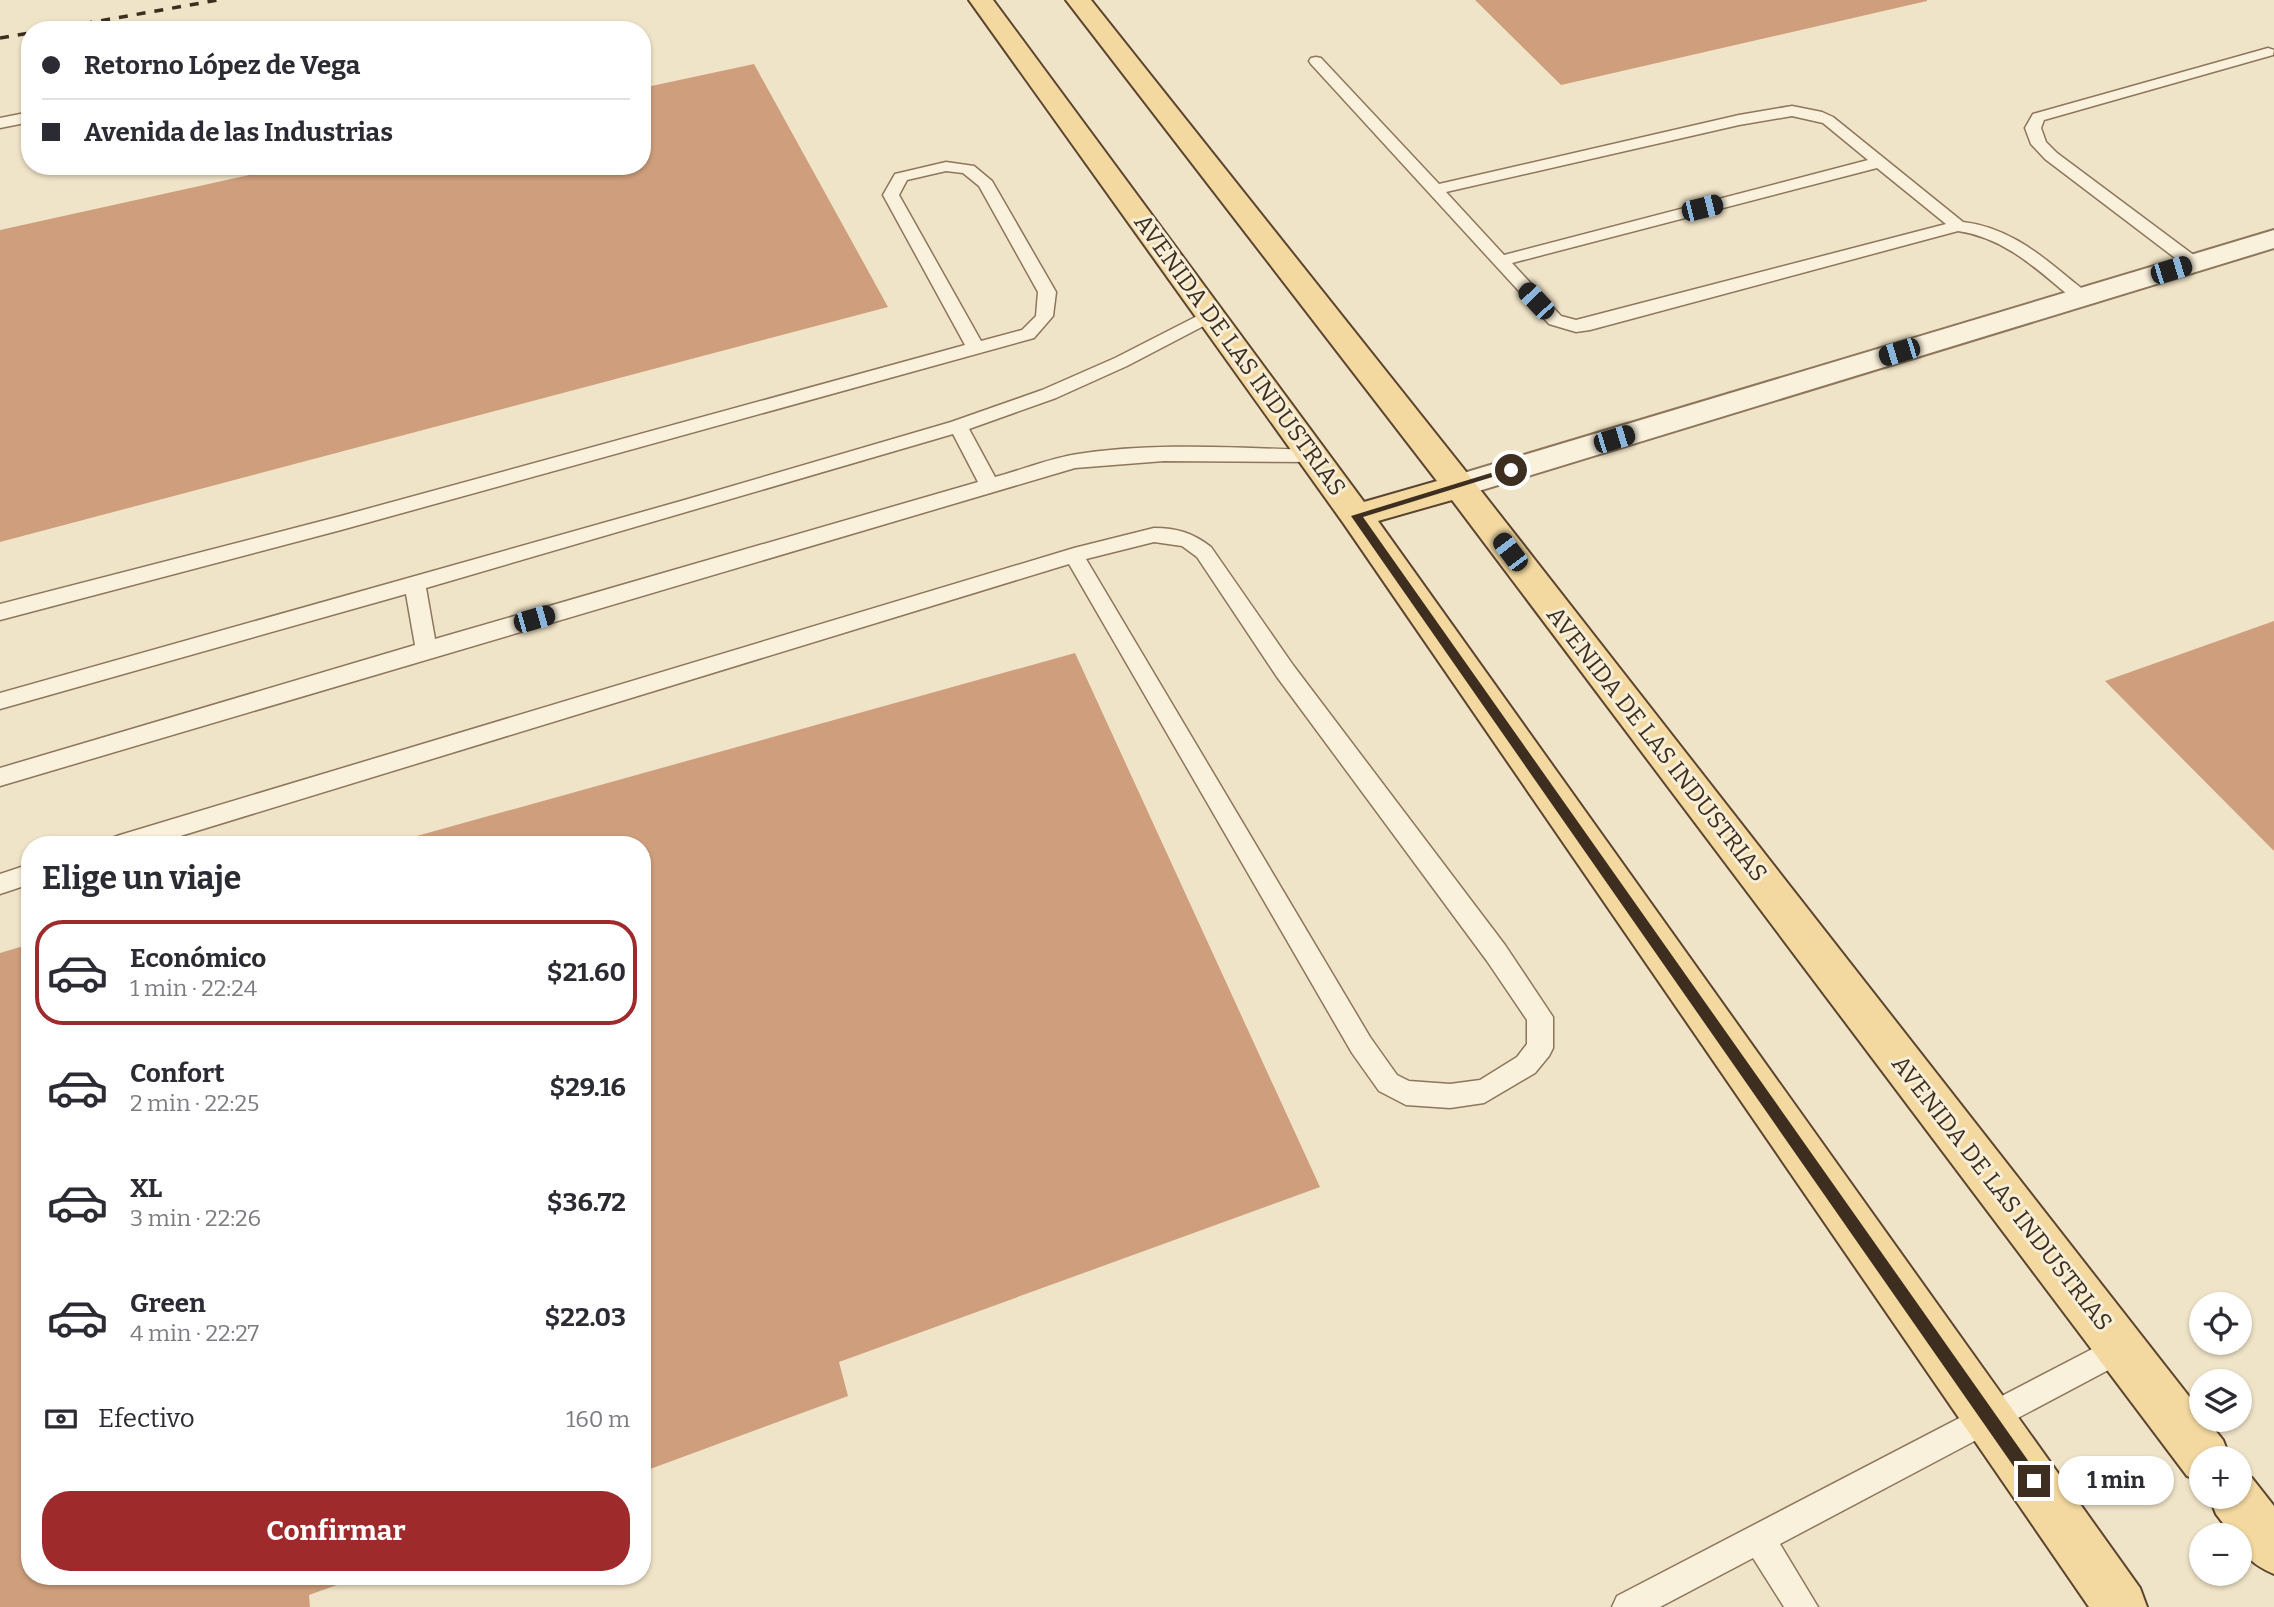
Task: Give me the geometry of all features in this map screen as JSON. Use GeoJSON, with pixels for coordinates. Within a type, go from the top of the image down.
{"type":"FeatureCollection","features":[{"type":"Feature","properties":{"kind":"main road","name":"AVENIDA DE LAS INDUSTRIAS"},"geometry":{"type":"LineString","coordinates":[[981,0],[1356,516],[2121,1607]]}},
{"type":"Feature","properties":{"kind":"main road","name":"AVENIDA DE LAS INDUSTRIAS"},"geometry":{"type":"LineString","coordinates":[[1078,0],[1459,486],[2196,1446]]}},
{"type":"Feature","properties":{"kind":"main road"},"geometry":{"type":"LineString","coordinates":[[1356,516],[1459,486]]}},
{"type":"Feature","properties":{"kind":"main road"},"geometry":{"type":"LineString","coordinates":[[2244,1509],[2274,1548]]}},
{"type":"Feature","properties":{"kind":"street"},"geometry":{"type":"LineString","coordinates":[[1459,486],[2274,239]]}},
{"type":"Feature","properties":{"kind":"lane"},"geometry":{"type":"LineString","coordinates":[[2193,263],[2051,156],[2039,144],[2033,128],[2038,117],[2269,52]]}},
{"type":"Feature","properties":{"kind":"lane"},"geometry":{"type":"LineString","coordinates":[[1317,61],[1555,320],[1576,326],[1958,226],[1982,228],[2005,237],[2081,297]]}},
{"type":"Feature","properties":{"kind":"lane"},"geometry":{"type":"LineString","coordinates":[[1436,190],[1739,120],[1792,111],[1817,115],[1828,120],[1958,226]]}},
{"type":"Feature","properties":{"kind":"lane"},"geometry":{"type":"LineString","coordinates":[[0,123],[21,119]]}},
{"type":"Feature","properties":{"kind":"lane"},"geometry":{"type":"LineString","coordinates":[[1500,261],[1880,162]]}},
{"type":"Feature","properties":{"kind":"lane"},"geometry":{"type":"LineString","coordinates":[[0,612],[354,520],[976,349],[1028,334],[1040,324],[1048,310],[1047,292],[978,173],[961,167],[940,166],[901,177],[891,195],[976,349]]}},
{"type":"Feature","properties":{"kind":"lane"},"geometry":{"type":"LineString","coordinates":[[0,701],[958,426],[1049,394],[1121,362],[1211,315]]}},
{"type":"Feature","properties":{"kind":"lane"},"geometry":{"type":"LineString","coordinates":[[958,426],[990,486]]}},
{"type":"Feature","properties":{"kind":"lane"},"geometry":{"type":"LineString","coordinates":[[0,777],[1074,461],[1123,454],[1182,452],[1314,457]]}},
{"type":"Feature","properties":{"kind":"lane"},"geometry":{"type":"LineString","coordinates":[[150,836],[1074,555],[1162,533],[1181,535],[1208,553],[1217,571],[1285,671],[1496,953],[1540,1017],[1539,1048],[1526,1065],[1484,1091],[1450,1096],[1406,1093],[1388,1083],[1361,1045],[1074,555]]}},
{"type":"Feature","properties":{"kind":"lane"},"geometry":{"type":"LineString","coordinates":[[415,584],[426,650]]}},
{"type":"Feature","properties":{"kind":"lane"},"geometry":{"type":"LineString","coordinates":[[0,884],[21,877]]}},
{"type":"Feature","properties":{"kind":"lane"},"geometry":{"type":"LineString","coordinates":[[1628,1607],[2121,1348]]}},
{"type":"Feature","properties":{"kind":"lane"},"geometry":{"type":"LineString","coordinates":[[1759,1539],[1802,1607]]}},
{"type":"Feature","properties":{"kind":"building"},"geometry":{"type":"Polygon","coordinates":[[[1475,0],[1927,0],[1927,1],[1561,85],[1475,0]]]}},
{"type":"Feature","properties":{"kind":"building"},"geometry":{"type":"Polygon","coordinates":[[[754,64],[888,307],[0,542],[0,230],[249,175],[651,175],[651,86],[754,64]]]}},
{"type":"Feature","properties":{"kind":"building"},"geometry":{"type":"Polygon","coordinates":[[[2274,621],[2274,851],[2105,681],[2274,621]]]}},
{"type":"Feature","properties":{"kind":"building"},"geometry":{"type":"Polygon","coordinates":[[[1075,653],[1320,1187],[839,1362],[848,1396],[651,1469],[651,836],[417,836],[1075,653]]]}},
{"type":"Feature","properties":{"kind":"building"},"geometry":{"type":"Polygon","coordinates":[[[21,947],[21,1585],[337,1585],[309,1595],[310,1607],[0,1607],[0,953],[21,947]]]}},
{"type":"Feature","properties":{"kind":"railway"},"geometry":{"type":"LineString","coordinates":[[99,21],[218,0]]}},
{"type":"Feature","properties":{"kind":"railway"},"geometry":{"type":"LineString","coordinates":[[0,38],[21,34]]}},
{"type":"Feature","properties":{"kind":"route"},"geometry":{"type":"LineString","coordinates":[[1511,470],[1356,516],[2034,1481]]}}]}
